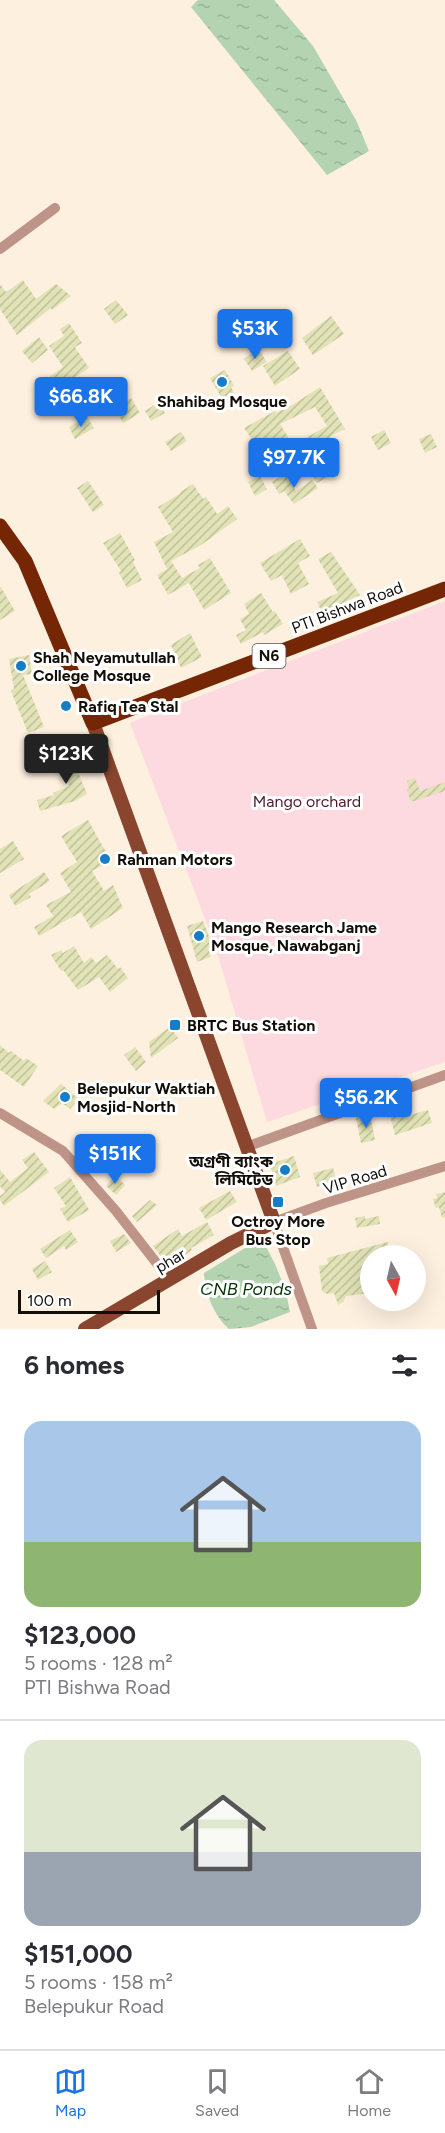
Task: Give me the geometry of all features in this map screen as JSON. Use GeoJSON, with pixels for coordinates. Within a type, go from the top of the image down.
{"type":"FeatureCollection","features":[{"type":"Feature","properties":{"kind":"highway"},"geometry":{"type":"LineString","coordinates":[[0,526],[26,561],[93,723]]}},
{"type":"Feature","properties":{"kind":"highway","name":"PTI Bishwa Road"},"geometry":{"type":"LineString","coordinates":[[93,723],[445,589]]}},
{"type":"Feature","properties":{"kind":"main road"},"geometry":{"type":"LineString","coordinates":[[93,723],[274,1222]]}},
{"type":"Feature","properties":{"kind":"main road","name":"phar"},"geometry":{"type":"LineString","coordinates":[[85,1329],[231,1243],[274,1222]]}},
{"type":"Feature","properties":{"kind":"street"},"geometry":{"type":"LineString","coordinates":[[0,249],[55,208]]}},
{"type":"Feature","properties":{"kind":"street"},"geometry":{"type":"LineString","coordinates":[[246,1147],[445,1075]]}},
{"type":"Feature","properties":{"kind":"street"},"geometry":{"type":"LineString","coordinates":[[0,1113],[63,1151],[116,1210],[169,1280]]}},
{"type":"Feature","properties":{"kind":"street","name":"VIP Road"},"geometry":{"type":"LineString","coordinates":[[274,1222],[326,1203],[445,1166]]}},
{"type":"Feature","properties":{"kind":"street"},"geometry":{"type":"LineString","coordinates":[[274,1222],[312,1329]]}},
{"type":"Feature","properties":{"kind":"green space","name":"Mango orchard"},"geometry":{"type":"Polygon","coordinates":[[[445,601],[445,1062],[267,1122],[214,942],[130,723],[445,601]]]}},
{"type":"Feature","properties":{"kind":"water"},"geometry":{"type":"Polygon","coordinates":[[[198,0],[274,0],[313,46],[356,120],[369,151],[327,175],[191,7],[198,0]]]}},
{"type":"Feature","properties":{"kind":"water","name":"CNB Ponds"},"geometry":{"type":"Polygon","coordinates":[[[262,1240],[279,1274],[290,1312],[251,1327],[229,1329],[211,1304],[204,1273],[262,1240]]]}},
{"type":"Feature","properties":{"kind":"building"},"geometry":{"type":"Polygon","coordinates":[[[23,280],[36,299],[56,284],[71,296],[52,310],[51,308],[17,335],[0,309],[0,284],[6,292],[23,280]]]}},
{"type":"Feature","properties":{"kind":"building"},"geometry":{"type":"Polygon","coordinates":[[[116,300],[128,315],[115,324],[104,309],[116,300]]]}},
{"type":"Feature","properties":{"kind":"building"},"geometry":{"type":"Polygon","coordinates":[[[331,316],[344,334],[313,355],[302,338],[331,316]]]}},
{"type":"Feature","properties":{"kind":"building"},"geometry":{"type":"Polygon","coordinates":[[[69,323],[82,343],[75,347],[89,368],[49,395],[41,383],[63,367],[49,346],[64,336],[60,329],[69,323]]]}},
{"type":"Feature","properties":{"kind":"building"},"geometry":{"type":"Polygon","coordinates":[[[39,337],[48,350],[32,363],[22,351],[39,337]]]}},
{"type":"Feature","properties":{"kind":"building"},"geometry":{"type":"Polygon","coordinates":[[[258,349],[267,362],[252,371],[244,359],[258,349]]]}},
{"type":"Feature","properties":{"kind":"building"},"geometry":{"type":"Polygon","coordinates":[[[288,351],[300,369],[275,386],[263,366],[288,351]]]}},
{"type":"Feature","properties":{"kind":"building"},"geometry":{"type":"Polygon","coordinates":[[[225,370],[234,386],[231,387],[239,402],[228,409],[210,378],[225,370]]]}},
{"type":"Feature","properties":{"kind":"building"},"geometry":{"type":"Polygon","coordinates":[[[320,387],[345,429],[330,436],[334,442],[314,452],[327,477],[317,483],[295,444],[327,426],[315,407],[280,424],[290,440],[260,459],[255,452],[259,450],[244,428],[275,411],[276,413],[294,404],[320,387]]]}},
{"type":"Feature","properties":{"kind":"building"},"geometry":{"type":"Polygon","coordinates":[[[131,398],[140,413],[123,423],[115,408],[131,398]]]}},
{"type":"Feature","properties":{"kind":"building"},"geometry":{"type":"Polygon","coordinates":[[[159,402],[165,413],[151,421],[145,411],[159,402]]]}},
{"type":"Feature","properties":{"kind":"building"},"geometry":{"type":"Polygon","coordinates":[[[87,417],[94,428],[75,439],[69,427],[87,417]]]}},
{"type":"Feature","properties":{"kind":"building"},"geometry":{"type":"Polygon","coordinates":[[[384,430],[391,443],[378,450],[371,437],[384,430]]]}},
{"type":"Feature","properties":{"kind":"building"},"geometry":{"type":"Polygon","coordinates":[[[181,432],[187,441],[171,451],[165,442],[181,432]]]}},
{"type":"Feature","properties":{"kind":"building"},"geometry":{"type":"Polygon","coordinates":[[[431,434],[437,447],[425,453],[419,439],[431,434]]]}},
{"type":"Feature","properties":{"kind":"building"},"geometry":{"type":"Polygon","coordinates":[[[285,474],[296,491],[312,480],[318,488],[294,504],[284,491],[279,494],[272,482],[285,474]]]}},
{"type":"Feature","properties":{"kind":"building"},"geometry":{"type":"Polygon","coordinates":[[[260,476],[267,489],[255,496],[248,482],[260,476]]]}},
{"type":"Feature","properties":{"kind":"building"},"geometry":{"type":"Polygon","coordinates":[[[88,481],[104,505],[93,512],[77,488],[88,481]]]}},
{"type":"Feature","properties":{"kind":"building"},"geometry":{"type":"Polygon","coordinates":[[[193,484],[203,499],[206,497],[217,514],[228,506],[237,519],[201,545],[171,561],[182,578],[200,568],[198,565],[210,558],[231,593],[204,610],[189,583],[168,595],[157,575],[167,569],[154,542],[173,532],[158,507],[193,484]]]}},
{"type":"Feature","properties":{"kind":"building"},"geometry":{"type":"Polygon","coordinates":[[[120,533],[135,560],[133,562],[142,580],[127,588],[119,573],[121,571],[103,543],[120,533]]]}},
{"type":"Feature","properties":{"kind":"building"},"geometry":{"type":"Polygon","coordinates":[[[300,539],[310,556],[298,563],[309,584],[291,594],[282,575],[271,581],[260,563],[300,539]]]}},
{"type":"Feature","properties":{"kind":"building"},"geometry":{"type":"Polygon","coordinates":[[[331,552],[360,595],[322,613],[317,602],[338,593],[318,559],[331,552]]]}},
{"type":"Feature","properties":{"kind":"building"},"geometry":{"type":"Polygon","coordinates":[[[0,586],[15,611],[0,620],[0,586]]]}},
{"type":"Feature","properties":{"kind":"building"},"geometry":{"type":"Polygon","coordinates":[[[261,593],[283,624],[241,644],[236,635],[246,630],[240,619],[249,614],[244,604],[261,593]]]}},
{"type":"Feature","properties":{"kind":"building"},"geometry":{"type":"Polygon","coordinates":[[[190,633],[202,657],[181,668],[171,645],[190,633]]]}},
{"type":"Feature","properties":{"kind":"building"},"geometry":{"type":"Polygon","coordinates":[[[29,655],[32,674],[23,675],[44,727],[28,733],[11,691],[14,689],[9,659],[29,655]]]}},
{"type":"Feature","properties":{"kind":"building"},"geometry":{"type":"Polygon","coordinates":[[[69,750],[87,794],[75,801],[40,811],[37,800],[54,795],[53,793],[69,786],[57,756],[69,750]]]}},
{"type":"Feature","properties":{"kind":"building"},"geometry":{"type":"Polygon","coordinates":[[[415,778],[420,791],[445,782],[445,791],[411,802],[407,781],[415,778]]]}},
{"type":"Feature","properties":{"kind":"building"},"geometry":{"type":"Polygon","coordinates":[[[88,820],[111,861],[92,871],[104,891],[113,885],[123,908],[91,929],[81,912],[39,936],[34,927],[53,916],[46,905],[71,892],[60,873],[77,862],[61,836],[88,820]]]}},
{"type":"Feature","properties":{"kind":"building"},"geometry":{"type":"Polygon","coordinates":[[[13,841],[24,859],[0,873],[0,849],[13,841]]]}},
{"type":"Feature","properties":{"kind":"building"},"geometry":{"type":"Polygon","coordinates":[[[44,872],[50,881],[29,894],[31,897],[15,906],[9,895],[44,872]]]}},
{"type":"Feature","properties":{"kind":"building","name":"Mango Research Jame Mosque, Nawabganj"},"geometry":{"type":"Polygon","coordinates":[[[203,921],[213,946],[208,948],[211,957],[197,962],[187,926],[203,921]]]}},
{"type":"Feature","properties":{"kind":"building"},"geometry":{"type":"Polygon","coordinates":[[[74,946],[84,963],[91,957],[96,963],[107,955],[128,978],[110,992],[99,977],[78,990],[63,970],[61,971],[51,955],[61,950],[63,953],[74,946]]]}},
{"type":"Feature","properties":{"kind":"building"},"geometry":{"type":"Polygon","coordinates":[[[170,1027],[178,1038],[151,1058],[149,1042],[170,1027]]]}},
{"type":"Feature","properties":{"kind":"building"},"geometry":{"type":"Polygon","coordinates":[[[0,1045],[9,1053],[11,1051],[24,1061],[26,1058],[38,1066],[24,1087],[0,1070],[0,1045]]]}},
{"type":"Feature","properties":{"kind":"building"},"geometry":{"type":"Polygon","coordinates":[[[135,1047],[146,1062],[136,1071],[124,1055],[135,1047]]]}},
{"type":"Feature","properties":{"kind":"building","name":"Belepukur Waktiah Mosjid-North"},"geometry":{"type":"Polygon","coordinates":[[[61,1084],[79,1099],[70,1109],[62,1103],[54,1109],[43,1101],[61,1084]]]}},
{"type":"Feature","properties":{"kind":"building"},"geometry":{"type":"Polygon","coordinates":[[[403,1104],[406,1116],[428,1110],[432,1123],[395,1135],[388,1108],[403,1104]]]}},
{"type":"Feature","properties":{"kind":"building"},"geometry":{"type":"Polygon","coordinates":[[[370,1115],[375,1140],[361,1143],[356,1118],[370,1115]]]}},
{"type":"Feature","properties":{"kind":"building"},"geometry":{"type":"Polygon","coordinates":[[[34,1152],[49,1172],[4,1206],[0,1200],[0,1196],[5,1192],[0,1186],[0,1170],[10,1182],[28,1168],[22,1160],[34,1152]]]}},
{"type":"Feature","properties":{"kind":"building","name":"অগ্রণী ব্যাংক লিমিটেড"},"geometry":{"type":"Polygon","coordinates":[[[294,1156],[300,1177],[276,1186],[270,1164],[294,1156]]]}},
{"type":"Feature","properties":{"kind":"building"},"geometry":{"type":"Polygon","coordinates":[[[333,1168],[337,1182],[317,1187],[313,1173],[333,1168]]]}},
{"type":"Feature","properties":{"kind":"building"},"geometry":{"type":"Polygon","coordinates":[[[115,1175],[125,1185],[116,1195],[106,1186],[115,1175]]]}},
{"type":"Feature","properties":{"kind":"building"},"geometry":{"type":"Polygon","coordinates":[[[70,1177],[89,1210],[68,1222],[60,1209],[66,1206],[54,1188],[70,1177]]]}},
{"type":"Feature","properties":{"kind":"building"},"geometry":{"type":"Polygon","coordinates":[[[230,1191],[237,1202],[206,1220],[199,1208],[230,1191]]]}},
{"type":"Feature","properties":{"kind":"building"},"geometry":{"type":"Polygon","coordinates":[[[445,1192],[445,1217],[442,1218],[439,1207],[436,1208],[433,1199],[437,1198],[436,1194],[445,1192]]]}},
{"type":"Feature","properties":{"kind":"building"},"geometry":{"type":"Polygon","coordinates":[[[150,1200],[157,1205],[137,1222],[132,1216],[150,1200]]]}},
{"type":"Feature","properties":{"kind":"building"},"geometry":{"type":"Polygon","coordinates":[[[365,1216],[365,1219],[379,1216],[380,1224],[357,1228],[355,1218],[365,1216]]]}},
{"type":"Feature","properties":{"kind":"building"},"geometry":{"type":"Polygon","coordinates":[[[207,1222],[214,1235],[191,1248],[192,1250],[169,1267],[153,1246],[178,1229],[182,1236],[207,1222]]]}},
{"type":"Feature","properties":{"kind":"building"},"geometry":{"type":"Polygon","coordinates":[[[70,1230],[78,1242],[66,1250],[64,1246],[46,1258],[40,1249],[70,1230]]]}},
{"type":"Feature","properties":{"kind":"building"},"geometry":{"type":"Polygon","coordinates":[[[124,1234],[131,1243],[116,1252],[110,1241],[124,1234]]]}},
{"type":"Feature","properties":{"kind":"building"},"geometry":{"type":"Polygon","coordinates":[[[360,1249],[360,1294],[346,1296],[338,1305],[334,1293],[327,1294],[322,1291],[319,1266],[328,1264],[327,1258],[360,1249]]]}},
{"type":"Feature","properties":{"kind":"building"},"geometry":{"type":"Polygon","coordinates":[[[45,1261],[52,1272],[38,1280],[32,1269],[45,1261]]]}},
{"type":"Feature","properties":{"kind":"place","name":"Shahibag Mosque"},"geometry":{"type":"Point","coordinates":[222,382]}},
{"type":"Feature","properties":{"kind":"place","name":"Shah Neyamutullah College Mosque"},"geometry":{"type":"Point","coordinates":[21,666]}},
{"type":"Feature","properties":{"kind":"place","name":"Rafiq Tea Stal"},"geometry":{"type":"Point","coordinates":[66,706]}},
{"type":"Feature","properties":{"kind":"place","name":"Rahman Motors"},"geometry":{"type":"Point","coordinates":[105,859]}},
{"type":"Feature","properties":{"kind":"place","name":"Mango Research Jame Mosque, Nawabganj"},"geometry":{"type":"Point","coordinates":[199,936]}},
{"type":"Feature","properties":{"kind":"place","name":"BRTC Bus Station"},"geometry":{"type":"Point","coordinates":[175,1025]}},
{"type":"Feature","properties":{"kind":"place","name":"Belepukur Waktiah Mosjid-North"},"geometry":{"type":"Point","coordinates":[65,1097]}},
{"type":"Feature","properties":{"kind":"place","name":"অগ্রণী ব্যাংক লিমিটেড"},"geometry":{"type":"Point","coordinates":[285,1170]}},
{"type":"Feature","properties":{"kind":"place","name":"Octroy More Bus Stop"},"geometry":{"type":"Point","coordinates":[278,1202]}}]}
